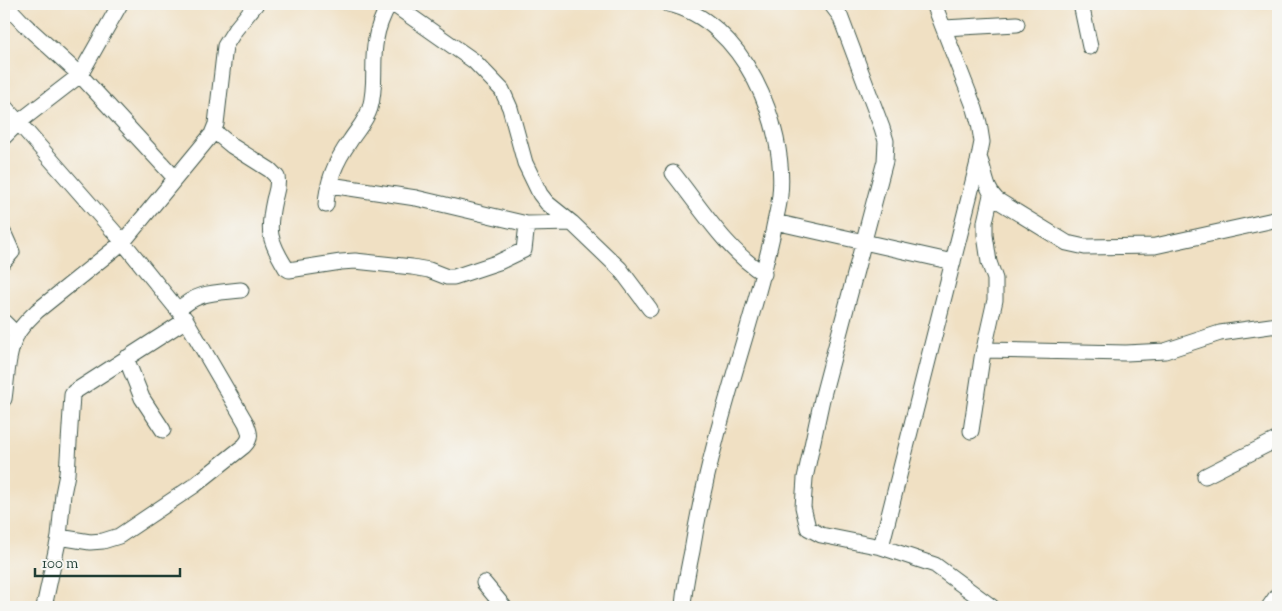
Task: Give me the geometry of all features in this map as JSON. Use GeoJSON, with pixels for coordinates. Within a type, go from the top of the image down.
{"type":"FeatureCollection","features":[{"type":"Feature","properties":{"kind":"street"},"geometry":{"type":"LineString","coordinates":[[5,4],[80,75],[175,178]]}},
{"type":"Feature","properties":{"kind":"street"},"geometry":{"type":"LineString","coordinates":[[4,137],[19,122],[80,75],[120,4]]}},
{"type":"Feature","properties":{"kind":"street"},"geometry":{"type":"LineString","coordinates":[[4,399],[12,348],[16,335],[24,324],[37,311],[123,242],[214,131],[225,46],[256,4]]}},
{"type":"Feature","properties":{"kind":"street"},"geometry":{"type":"LineString","coordinates":[[326,205],[333,171],[342,152],[361,127],[369,111],[375,91],[375,40],[383,16],[391,4],[474,61],[502,90],[510,108],[525,163],[540,194],[547,203],[572,223],[620,269],[650,309]]}},
{"type":"Feature","properties":{"kind":"street"},"geometry":{"type":"LineString","coordinates":[[831,4],[840,16],[886,141],[885,161],[822,399],[804,487],[804,507],[808,528],[821,535],[881,547],[935,565],[992,607]]}},
{"type":"Feature","properties":{"kind":"street"},"geometry":{"type":"LineString","coordinates":[[881,547],[982,142],[979,123],[934,4]]}},
{"type":"Feature","properties":{"kind":"street"},"geometry":{"type":"LineString","coordinates":[[1081,4],[1090,47]]}},
{"type":"Feature","properties":{"kind":"street"},"geometry":{"type":"LineString","coordinates":[[676,5],[710,24],[729,42],[742,59],[758,87],[774,128],[781,160],[780,196],[764,274],[730,388],[702,493],[683,607]]}},
{"type":"Feature","properties":{"kind":"street"},"geometry":{"type":"LineString","coordinates":[[944,28],[1017,24]]}},
{"type":"Feature","properties":{"kind":"street"},"geometry":{"type":"LineString","coordinates":[[4,106],[123,242],[182,315],[246,423],[251,435],[249,441],[195,485],[120,536],[104,542],[90,542],[59,537]]}},
{"type":"Feature","properties":{"kind":"street"},"geometry":{"type":"LineString","coordinates":[[214,131],[232,146],[270,170],[277,177],[278,188],[269,229],[273,246],[289,270],[355,261],[412,267],[429,270],[446,277],[454,277],[499,262],[524,250],[527,224]]}},
{"type":"Feature","properties":{"kind":"street"},"geometry":{"type":"LineString","coordinates":[[979,157],[991,194],[1022,217],[1067,243],[1084,247],[1156,246],[1278,219]]}},
{"type":"Feature","properties":{"kind":"street"},"geometry":{"type":"LineString","coordinates":[[673,173],[743,260],[764,274]]}},
{"type":"Feature","properties":{"kind":"street"},"geometry":{"type":"LineString","coordinates":[[330,185],[416,198],[527,224],[572,223]]}},
{"type":"Feature","properties":{"kind":"street"},"geometry":{"type":"LineString","coordinates":[[971,431],[984,350],[995,300],[995,279],[989,262],[985,235],[985,222],[991,194]]}},
{"type":"Feature","properties":{"kind":"street"},"geometry":{"type":"LineString","coordinates":[[775,222],[953,262]]}},
{"type":"Feature","properties":{"kind":"street"},"geometry":{"type":"LineString","coordinates":[[4,234],[12,252],[4,261]]}},
{"type":"Feature","properties":{"kind":"street"},"geometry":{"type":"LineString","coordinates":[[44,607],[59,537],[69,453],[72,396],[74,392],[126,358],[182,315],[197,296],[242,290]]}},
{"type":"Feature","properties":{"kind":"street"},"geometry":{"type":"LineString","coordinates":[[4,322],[16,335]]}},
{"type":"Feature","properties":{"kind":"street"},"geometry":{"type":"LineString","coordinates":[[984,350],[1126,353],[1165,351],[1220,333],[1278,325]]}},
{"type":"Feature","properties":{"kind":"street"},"geometry":{"type":"LineString","coordinates":[[126,358],[142,398],[163,430]]}},
{"type":"Feature","properties":{"kind":"street"},"geometry":{"type":"LineString","coordinates":[[1205,476],[1278,439]]}},
{"type":"Feature","properties":{"kind":"street"},"geometry":{"type":"LineString","coordinates":[[484,583],[504,607]]}},
{"type":"Feature","properties":{"kind":"street"},"geometry":{"type":"LineString","coordinates":[[1269,607],[1278,594]]}}]}
